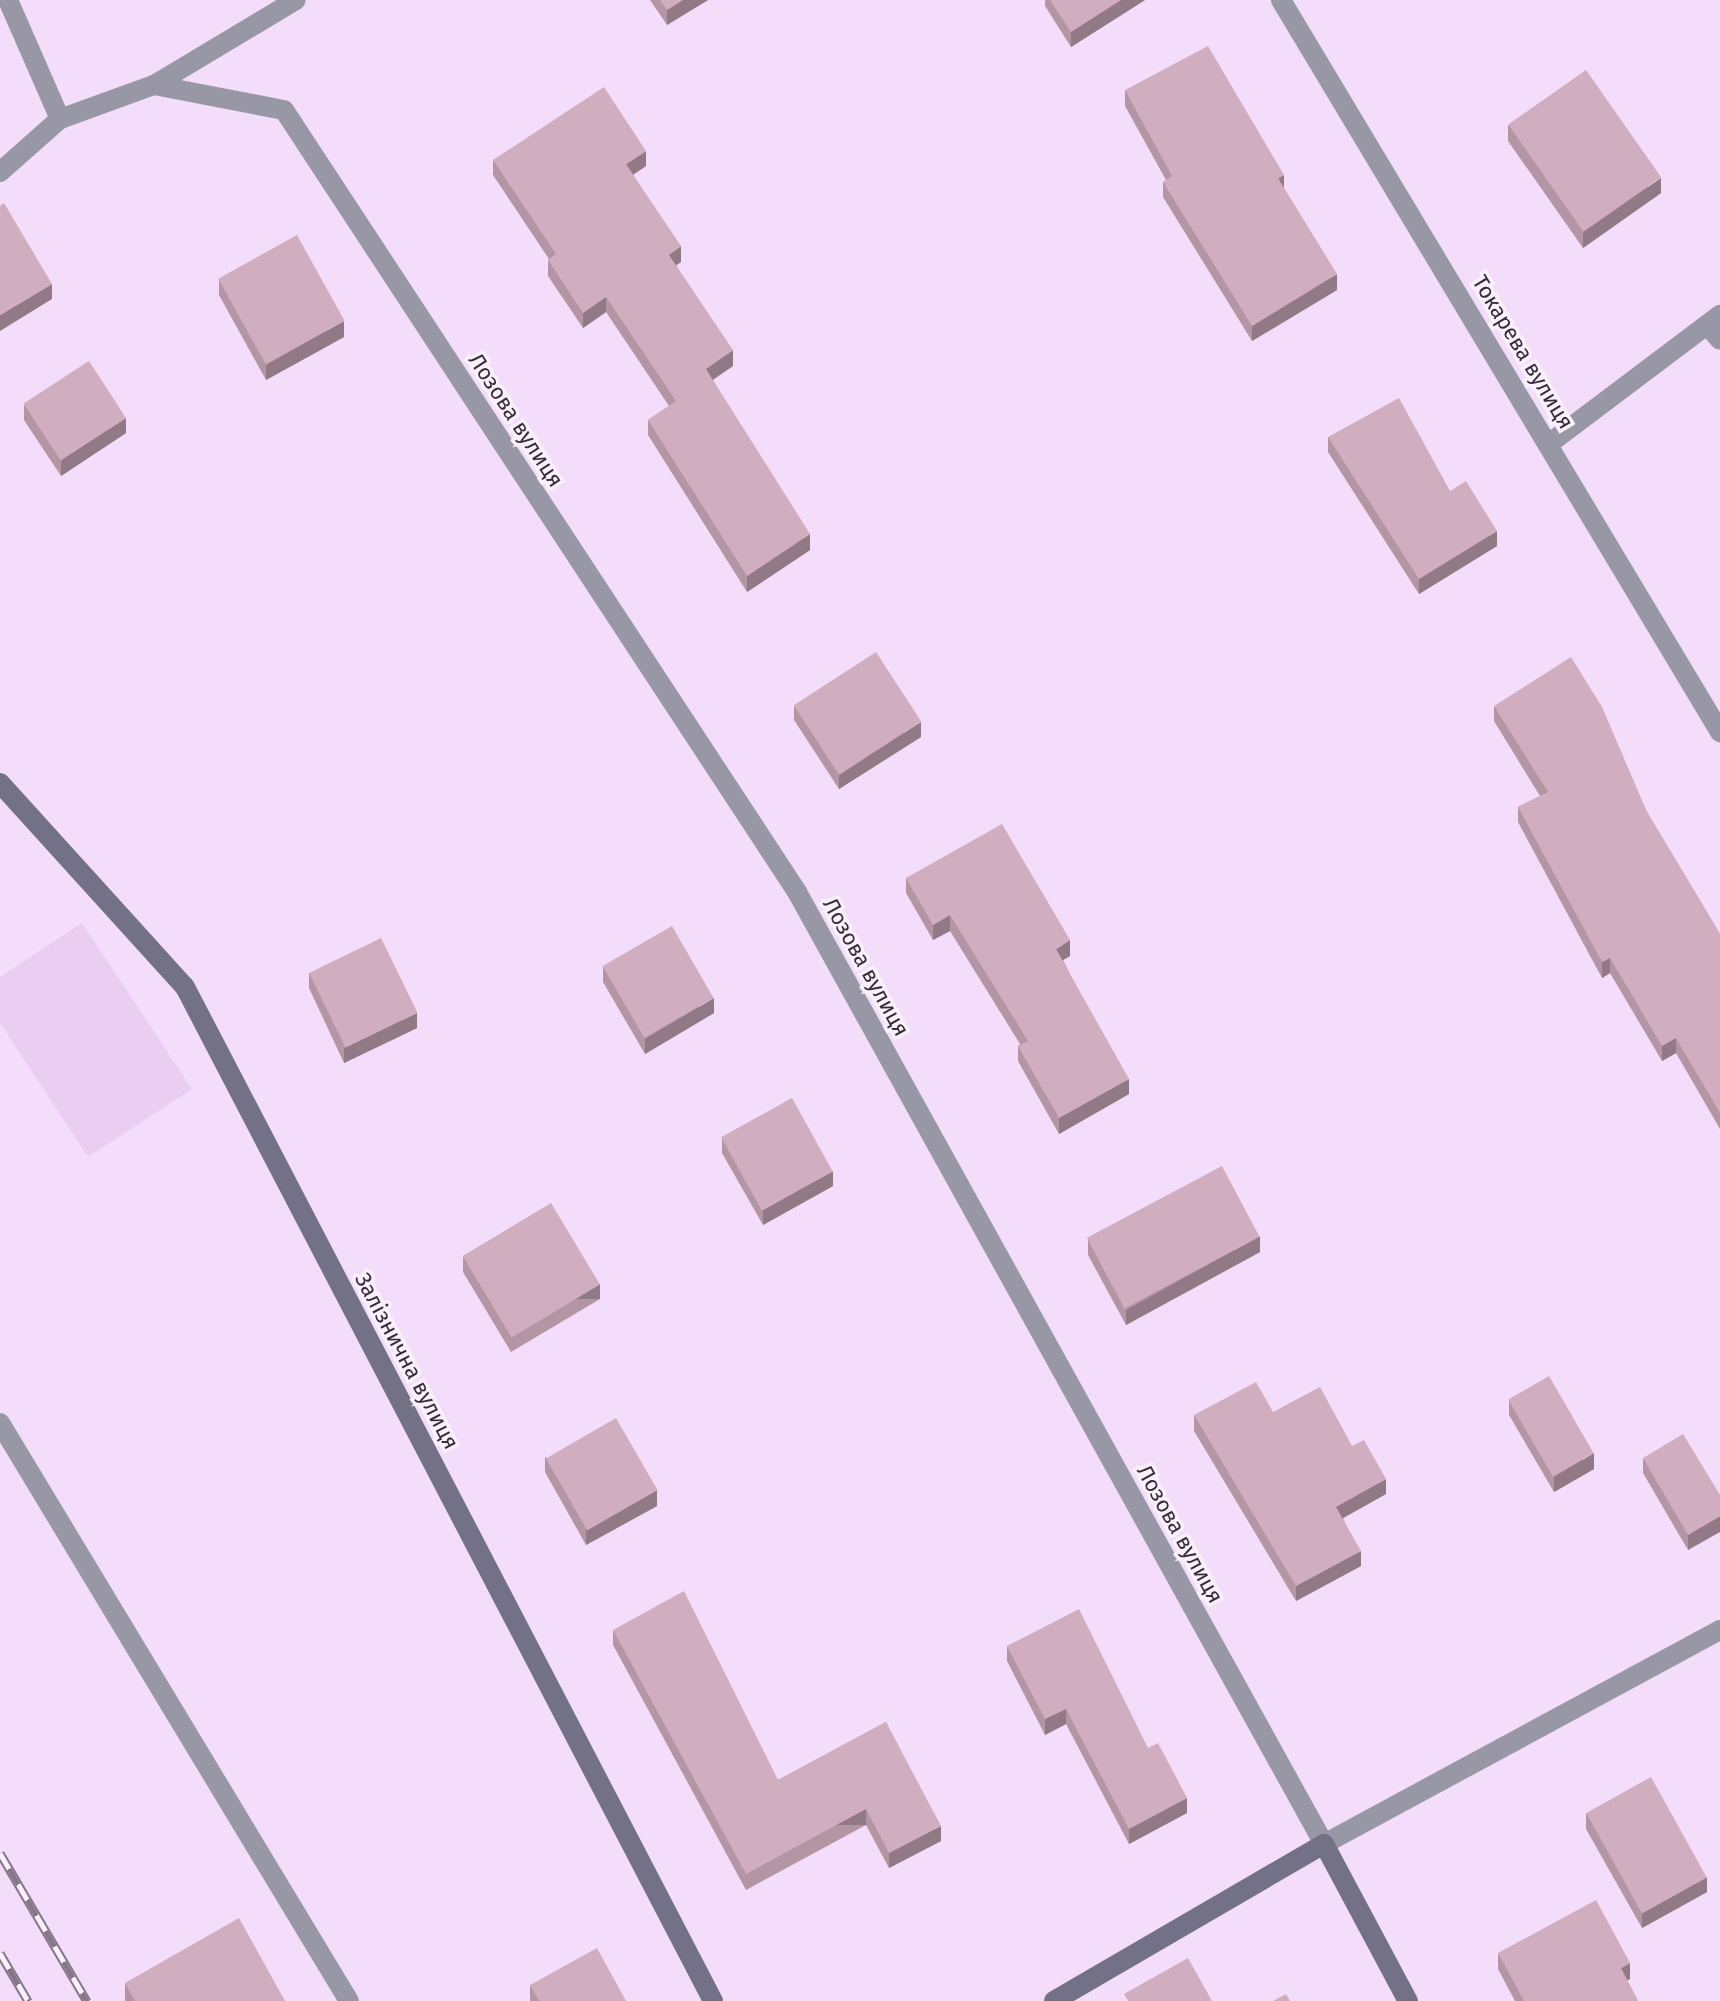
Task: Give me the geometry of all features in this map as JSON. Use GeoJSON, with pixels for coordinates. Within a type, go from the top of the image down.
{"type":"FeatureCollection","features":[{"type":"Feature","properties":{"kind":"main road","name":"Залізнична вулиця"},"geometry":{"type":"LineString","coordinates":[[0,783],[185,987],[713,2001]]}},
{"type":"Feature","properties":{"kind":"main road"},"geometry":{"type":"LineString","coordinates":[[1054,2001],[1324,1844]]}},
{"type":"Feature","properties":{"kind":"main road","name":"Лозова вулиця"},"geometry":{"type":"LineString","coordinates":[[1324,1844],[1408,2001]]}},
{"type":"Feature","properties":{"kind":"street"},"geometry":{"type":"LineString","coordinates":[[8,0],[60,119]]}},
{"type":"Feature","properties":{"kind":"street"},"geometry":{"type":"LineString","coordinates":[[0,172],[60,119],[154,85],[296,0]]}},
{"type":"Feature","properties":{"kind":"street","name":"Токарева вулиця"},"geometry":{"type":"LineString","coordinates":[[1281,0],[1550,443],[1720,732]]}},
{"type":"Feature","properties":{"kind":"street","name":"Лозова вулиця"},"geometry":{"type":"LineString","coordinates":[[154,85],[284,110],[797,892],[1324,1844]]}},
{"type":"Feature","properties":{"kind":"street"},"geometry":{"type":"LineString","coordinates":[[1550,443],[1716,327]]}},
{"type":"Feature","properties":{"kind":"street"},"geometry":{"type":"LineString","coordinates":[[0,1423],[349,2001]]}},
{"type":"Feature","properties":{"kind":"street"},"geometry":{"type":"LineString","coordinates":[[1324,1844],[1720,1630]]}},
{"type":"Feature","properties":{"kind":"shaded area"},"geometry":{"type":"Polygon","coordinates":[[[82,923],[192,1089],[88,1157],[0,1023],[0,977],[82,923]]]}},
{"type":"Feature","properties":{"kind":"building"},"geometry":{"type":"Polygon","coordinates":[[[660,0],[683,0],[667,10],[660,0]]]}},
{"type":"Feature","properties":{"kind":"building"},"geometry":{"type":"Polygon","coordinates":[[[1050,0],[1121,0],[1071,32],[1050,0]]]}},
{"type":"Feature","properties":{"kind":"building"},"geometry":{"type":"Polygon","coordinates":[[[1208,46],[1284,175],[1278,178],[1337,274],[1252,326],[1163,182],[1172,176],[1125,90],[1208,46]]]}},
{"type":"Feature","properties":{"kind":"building"},"geometry":{"type":"Polygon","coordinates":[[[1586,70],[1661,177],[1583,232],[1508,124],[1586,70]]]}},
{"type":"Feature","properties":{"kind":"building"},"geometry":{"type":"Polygon","coordinates":[[[604,87],[646,151],[626,164],[681,246],[669,255],[733,350],[706,369],[810,534],[747,576],[648,420],[676,401],[606,297],[583,313],[548,260],[556,254],[493,160],[604,87]]]}},
{"type":"Feature","properties":{"kind":"building"},"geometry":{"type":"Polygon","coordinates":[[[4,203],[52,284],[0,315],[0,206],[4,203]]]}},
{"type":"Feature","properties":{"kind":"building"},"geometry":{"type":"Polygon","coordinates":[[[297,235],[345,321],[266,364],[218,279],[297,235]]]}},
{"type":"Feature","properties":{"kind":"building"},"geometry":{"type":"Polygon","coordinates":[[[89,361],[126,418],[61,461],[24,403],[89,361]]]}},
{"type":"Feature","properties":{"kind":"building"},"geometry":{"type":"Polygon","coordinates":[[[1399,398],[1450,491],[1466,481],[1497,531],[1419,579],[1328,437],[1399,398]]]}},
{"type":"Feature","properties":{"kind":"building"},"geometry":{"type":"Polygon","coordinates":[[[876,652],[921,722],[839,775],[794,705],[876,652]]]}},
{"type":"Feature","properties":{"kind":"building"},"geometry":{"type":"Polygon","coordinates":[[[1571,657],[1602,707],[1647,812],[1720,934],[1720,1113],[1676,1038],[1662,1046],[1610,958],[1602,962],[1518,807],[1548,792],[1494,706],[1571,657]]]}},
{"type":"Feature","properties":{"kind":"building"},"geometry":{"type":"Polygon","coordinates":[[[1002,824],[1070,940],[1056,949],[1129,1079],[1059,1118],[1018,1046],[1028,1041],[950,915],[933,925],[906,878],[1002,824]]]}},
{"type":"Feature","properties":{"kind":"building"},"geometry":{"type":"Polygon","coordinates":[[[672,926],[714,998],[644,1038],[603,966],[672,926]]]}},
{"type":"Feature","properties":{"kind":"building"},"geometry":{"type":"Polygon","coordinates":[[[381,938],[417,1013],[345,1048],[309,973],[381,938]]]}},
{"type":"Feature","properties":{"kind":"building"},"geometry":{"type":"Polygon","coordinates":[[[792,1098],[833,1171],[762,1211],[721,1137],[792,1098]]]}},
{"type":"Feature","properties":{"kind":"building"},"geometry":{"type":"Polygon","coordinates":[[[1222,1166],[1260,1237],[1124,1308],[1087,1238],[1222,1166]]]}},
{"type":"Feature","properties":{"kind":"building"},"geometry":{"type":"Polygon","coordinates":[[[551,1203],[600,1284],[512,1337],[463,1256],[551,1203]]]}},
{"type":"Feature","properties":{"kind":"building"},"geometry":{"type":"Polygon","coordinates":[[[1549,1376],[1594,1453],[1553,1477],[1508,1400],[1549,1376]]]}},
{"type":"Feature","properties":{"kind":"building"},"geometry":{"type":"Polygon","coordinates":[[[1256,1382],[1273,1412],[1320,1387],[1352,1446],[1364,1440],[1386,1479],[1336,1507],[1361,1551],[1296,1586],[1194,1415],[1256,1382]]]}},
{"type":"Feature","properties":{"kind":"building"},"geometry":{"type":"Polygon","coordinates":[[[616,1418],[658,1490],[587,1530],[546,1458],[616,1418]]]}},
{"type":"Feature","properties":{"kind":"building"},"geometry":{"type":"Polygon","coordinates":[[[1683,1434],[1720,1495],[1720,1516],[1688,1535],[1643,1458],[1683,1434]]]}},
{"type":"Feature","properties":{"kind":"building"},"geometry":{"type":"Polygon","coordinates":[[[684,1591],[778,1780],[886,1722],[941,1826],[889,1853],[866,1809],[746,1874],[613,1630],[684,1591]]]}},
{"type":"Feature","properties":{"kind":"building"},"geometry":{"type":"Polygon","coordinates":[[[1079,1609],[1148,1748],[1158,1743],[1187,1798],[1129,1829],[1066,1709],[1045,1719],[1007,1646],[1079,1609]]]}},
{"type":"Feature","properties":{"kind":"building"},"geometry":{"type":"Polygon","coordinates":[[[1651,1777],[1707,1878],[1642,1913],[1586,1813],[1651,1777]]]}},
{"type":"Feature","properties":{"kind":"building"},"geometry":{"type":"Polygon","coordinates":[[[1596,1900],[1630,1963],[1621,1968],[1638,2001],[1524,2001],[1498,1953],[1596,1900]]]}},
{"type":"Feature","properties":{"kind":"building"},"geometry":{"type":"Polygon","coordinates":[[[239,1918],[285,2001],[135,2001],[125,1983],[239,1918]]]}},
{"type":"Feature","properties":{"kind":"building"},"geometry":{"type":"Polygon","coordinates":[[[597,1948],[626,2001],[539,2001],[530,1985],[597,1948]]]}},
{"type":"Feature","properties":{"kind":"building"},"geometry":{"type":"Polygon","coordinates":[[[1188,1958],[1212,2001],[1128,2001],[1124,1994],[1188,1958]]]}},
{"type":"Feature","properties":{"kind":"building"},"geometry":{"type":"Polygon","coordinates":[[[1286,1994],[1290,2001],[1273,2001],[1286,1994]]]}},
{"type":"Feature","properties":{"kind":"railway"},"geometry":{"type":"LineString","coordinates":[[0,1853],[87,2001]]}},
{"type":"Feature","properties":{"kind":"railway"},"geometry":{"type":"LineString","coordinates":[[0,1953],[28,2001]]}}]}
